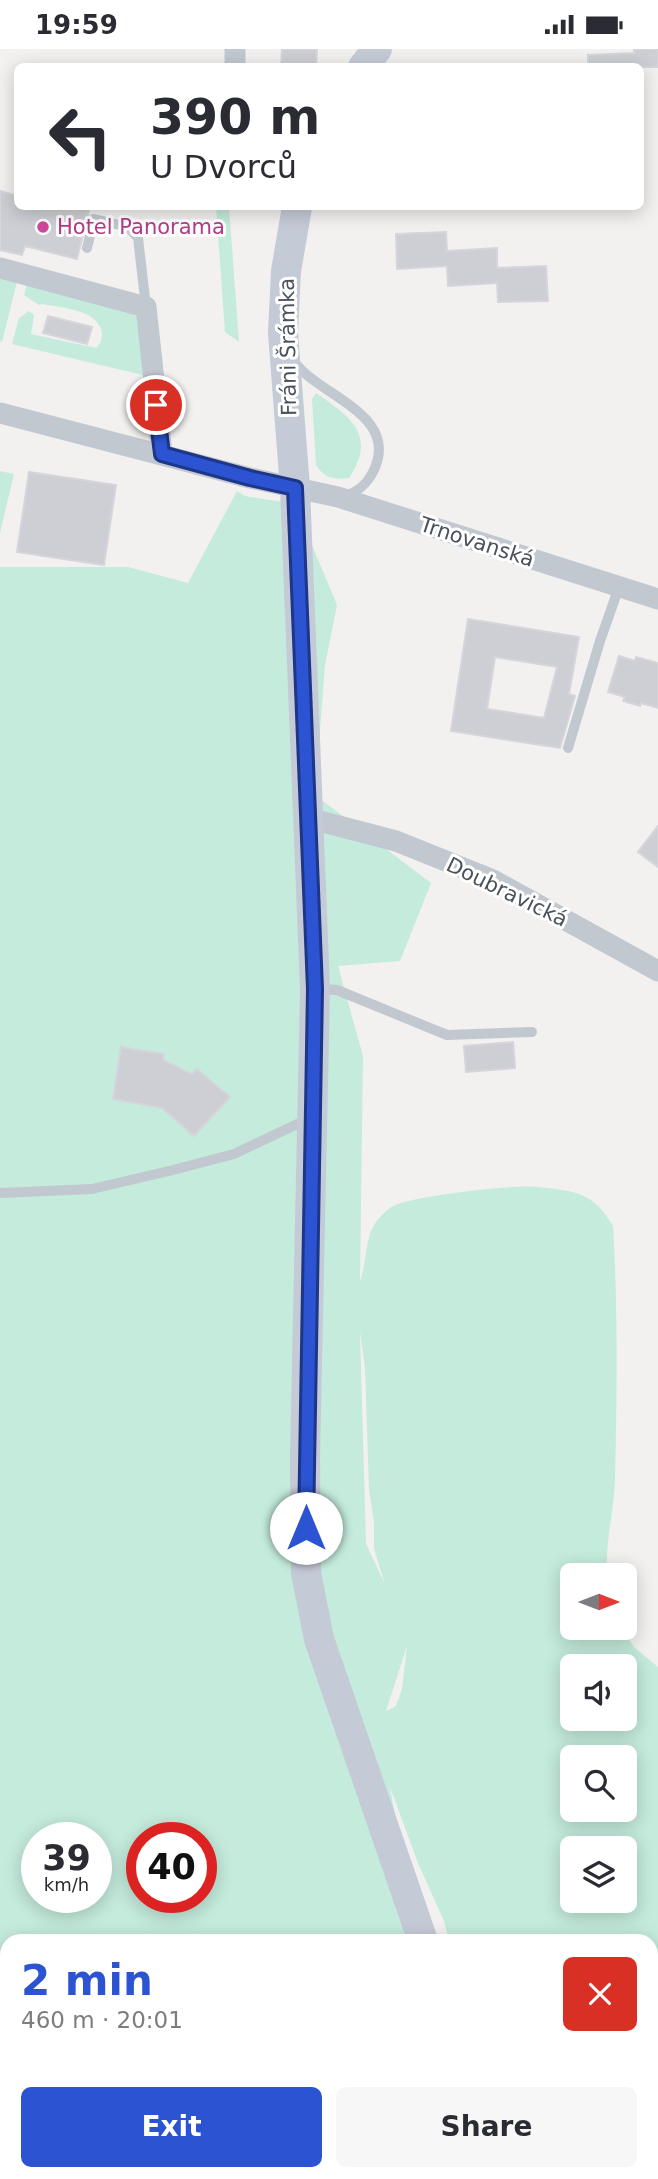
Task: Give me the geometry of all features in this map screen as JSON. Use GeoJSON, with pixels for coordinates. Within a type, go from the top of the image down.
{"type":"FeatureCollection","features":[{"type":"Feature","properties":{"kind":"street"},"geometry":{"type":"LineString","coordinates":[[366,63],[377,49]]}},
{"type":"Feature","properties":{"kind":"street","name":"Fráni Šrámka"},"geometry":{"type":"LineString","coordinates":[[296,210],[286,271],[283,333],[295,488],[315,989],[305,1457],[306,1573],[319,1639],[421,1934]]}},
{"type":"Feature","properties":{"kind":"street"},"geometry":{"type":"LineString","coordinates":[[0,268],[145,307],[162,454]]}},
{"type":"Feature","properties":{"kind":"street","name":"Trnovanská"},"geometry":{"type":"LineString","coordinates":[[0,413],[250,478],[338,497],[658,599]]}},
{"type":"Feature","properties":{"kind":"street","name":"Doubravická"},"geometry":{"type":"LineString","coordinates":[[308,818],[396,841],[493,880],[658,971]]}},
{"type":"Feature","properties":{"kind":"lane"},"geometry":{"type":"LineString","coordinates":[[88,248],[94,219],[128,227],[138,238],[145,307]]}},
{"type":"Feature","properties":{"kind":"lane"},"geometry":{"type":"LineString","coordinates":[[283,333],[292,360],[319,384],[366,418],[374,429],[377,454],[372,475],[356,493],[338,497]]}},
{"type":"Feature","properties":{"kind":"lane"},"geometry":{"type":"LineString","coordinates":[[568,748],[619,587]]}},
{"type":"Feature","properties":{"kind":"lane"},"geometry":{"type":"LineString","coordinates":[[315,989],[337,990],[447,1035],[532,1032]]}},
{"type":"Feature","properties":{"kind":"lane"},"geometry":{"type":"LineString","coordinates":[[0,1193],[92,1189],[173,1170],[234,1154],[313,1117]]}},
{"type":"Feature","properties":{"kind":"green space"},"geometry":{"type":"Polygon","coordinates":[[[216,210],[229,210],[239,342],[225,332],[216,210]]]}},
{"type":"Feature","properties":{"kind":"green space"},"geometry":{"type":"Polygon","coordinates":[[[0,274],[18,278],[2,342],[0,341],[0,274]]]}},
{"type":"Feature","properties":{"kind":"green space"},"geometry":{"type":"Polygon","coordinates":[[[28,281],[132,310],[138,319],[147,376],[12,344],[19,318],[29,311],[34,315],[31,334],[96,348],[101,340],[100,326],[94,319],[78,311],[39,305],[24,295],[28,281]]]}},
{"type":"Feature","properties":{"kind":"green space"},"geometry":{"type":"Polygon","coordinates":[[[316,393],[349,418],[360,438],[361,449],[349,478],[330,477],[316,465],[312,399],[316,393]]]}},
{"type":"Feature","properties":{"kind":"green space"},"geometry":{"type":"Polygon","coordinates":[[[0,471],[14,474],[0,533],[0,471]]]}},
{"type":"Feature","properties":{"kind":"green space"},"geometry":{"type":"Polygon","coordinates":[[[237,491],[245,496],[284,502],[312,545],[337,605],[325,665],[315,795],[431,883],[400,961],[338,966],[363,1056],[360,1281],[375,1223],[393,1206],[420,1198],[507,1187],[558,1189],[579,1194],[595,1203],[613,1226],[616,1447],[607,1563],[560,1563],[560,1640],[629,1640],[658,1667],[658,1934],[447,1934],[390,1787],[416,1934],[0,1934],[0,567],[128,567],[188,583],[237,491]],[[360,1332],[366,1544],[385,1584],[374,1549],[365,1368],[360,1332]],[[407,1646],[386,1711],[396,1706],[402,1689],[407,1646]]]}},
{"type":"Feature","properties":{"kind":"building"},"geometry":{"type":"Polygon","coordinates":[[[282,49],[317,49],[316,63],[281,63],[282,49]]]}},
{"type":"Feature","properties":{"kind":"building"},"geometry":{"type":"Polygon","coordinates":[[[634,49],[658,49],[658,67],[644,67],[644,63],[588,63],[588,55],[634,53],[634,49]]]}},
{"type":"Feature","properties":{"kind":"building","name":"Hotel Panorama"},"geometry":{"type":"Polygon","coordinates":[[[0,191],[14,195],[14,210],[89,210],[77,259],[25,246],[22,255],[0,250],[0,191]]]}},
{"type":"Feature","properties":{"kind":"building"},"geometry":{"type":"Polygon","coordinates":[[[446,232],[447,251],[497,248],[497,268],[546,266],[548,301],[498,302],[497,283],[448,286],[447,266],[397,269],[396,234],[446,232]]]}},
{"type":"Feature","properties":{"kind":"building"},"geometry":{"type":"Polygon","coordinates":[[[48,316],[92,327],[87,344],[43,333],[48,316]]]}},
{"type":"Feature","properties":{"kind":"building"},"geometry":{"type":"Polygon","coordinates":[[[29,472],[116,485],[104,565],[17,552],[29,472]]]}},
{"type":"Feature","properties":{"kind":"building"},"geometry":{"type":"Polygon","coordinates":[[[468,619],[579,637],[569,694],[575,696],[560,748],[451,731],[468,619]],[[495,657],[487,709],[544,718],[557,667],[495,657]]]}},
{"type":"Feature","properties":{"kind":"building"},"geometry":{"type":"Polygon","coordinates":[[[619,656],[658,663],[658,708],[623,701],[625,697],[608,692],[619,656]]]}},
{"type":"Feature","properties":{"kind":"building"},"geometry":{"type":"Polygon","coordinates":[[[658,826],[658,867],[638,852],[658,826]]]}},
{"type":"Feature","properties":{"kind":"building"},"geometry":{"type":"Polygon","coordinates":[[[513,1042],[515,1068],[466,1072],[464,1046],[513,1042]]]}},
{"type":"Feature","properties":{"kind":"building"},"geometry":{"type":"Polygon","coordinates":[[[121,1047],[164,1054],[163,1060],[192,1074],[197,1069],[230,1097],[194,1136],[162,1108],[113,1099],[121,1047]]]}},
{"type":"Feature","properties":{"kind":"place","name":"Hotel Panorama"},"geometry":{"type":"Point","coordinates":[43,227]}},
{"type":"Feature","properties":{"kind":"route"},"geometry":{"type":"LineString","coordinates":[[156,405],[162,454],[295,488],[315,989],[305,1457],[306,1528]]}}]}
